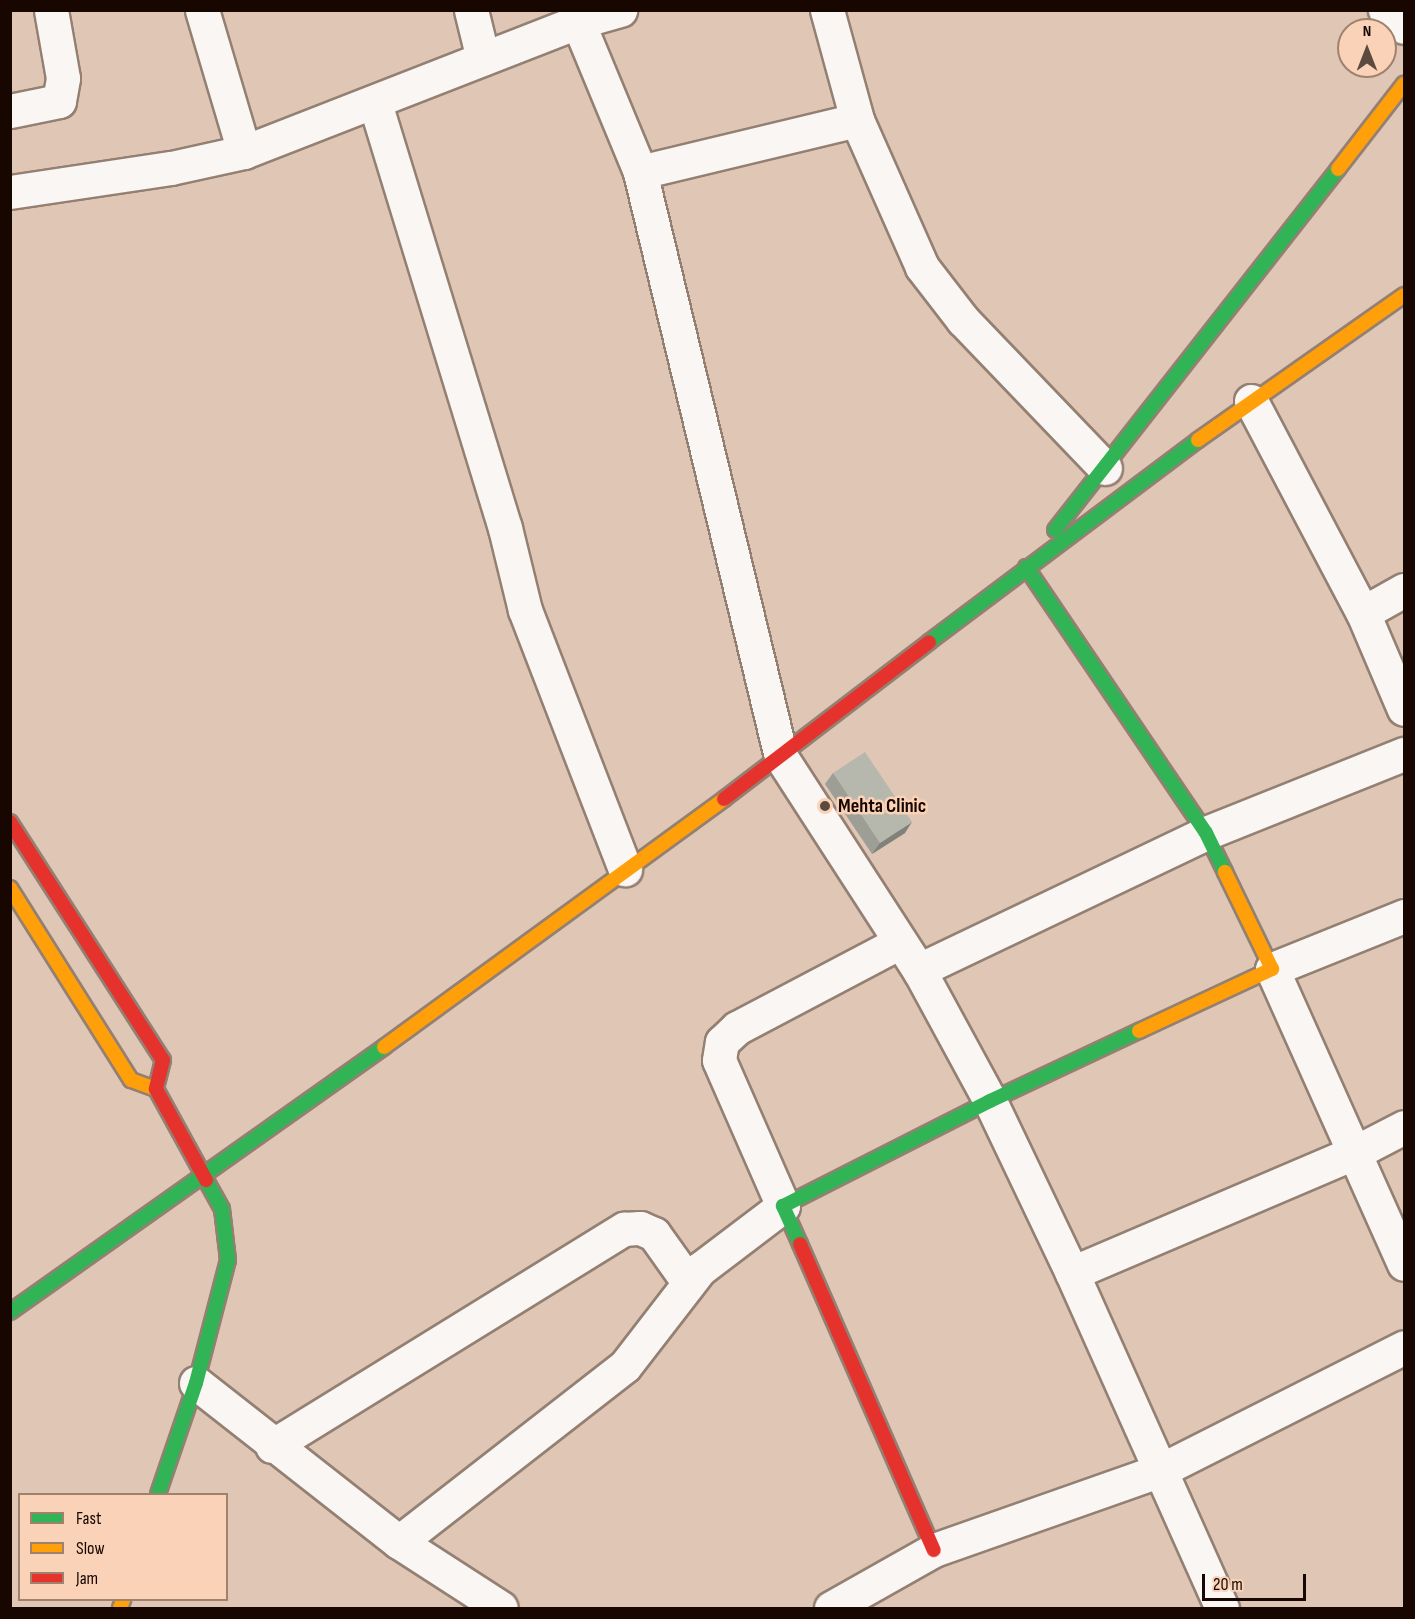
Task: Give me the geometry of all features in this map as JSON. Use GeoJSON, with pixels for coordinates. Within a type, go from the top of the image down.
{"type":"FeatureCollection","features":[{"type":"Feature","properties":{"kind":"main road"},"geometry":{"type":"LineString","coordinates":[[1026,567],[1404,84]]}},
{"type":"Feature","properties":{"kind":"main road"},"geometry":{"type":"LineString","coordinates":[[10,1312],[204,1178],[781,757],[1026,567],[1251,401],[1404,295]]}},
{"type":"Feature","properties":{"kind":"main road"},"geometry":{"type":"LineString","coordinates":[[934,1550],[783,1206],[990,1101],[1272,969],[1206,833],[1026,567]]}},
{"type":"Feature","properties":{"kind":"main road"},"geometry":{"type":"LineString","coordinates":[[10,822],[163,1060],[156,1089]]}},
{"type":"Feature","properties":{"kind":"main road"},"geometry":{"type":"LineString","coordinates":[[10,888],[131,1080],[156,1089],[222,1209],[228,1235],[228,1260],[196,1383],[158,1493]]}},
{"type":"Feature","properties":{"kind":"street"},"geometry":{"type":"LineString","coordinates":[[10,111],[59,101],[63,78],[51,10]]}},
{"type":"Feature","properties":{"kind":"street"},"geometry":{"type":"LineString","coordinates":[[202,10],[244,152]]}},
{"type":"Feature","properties":{"kind":"street"},"geometry":{"type":"LineString","coordinates":[[471,10],[483,58]]}},
{"type":"Feature","properties":{"kind":"street"},"geometry":{"type":"LineString","coordinates":[[10,192],[171,168],[244,152],[375,103],[578,22],[620,10]]}},
{"type":"Feature","properties":{"kind":"street"},"geometry":{"type":"LineString","coordinates":[[827,10],[857,120],[905,232],[938,292],[1105,468]]}},
{"type":"Feature","properties":{"kind":"street"},"geometry":{"type":"LineString","coordinates":[[1385,10],[1404,27]]}},
{"type":"Feature","properties":{"kind":"street"},"geometry":{"type":"LineString","coordinates":[[578,22],[640,172],[781,757],[919,970],[990,1101],[1072,1273],[1222,1608]]}},
{"type":"Feature","properties":{"kind":"street"},"geometry":{"type":"LineString","coordinates":[[375,103],[505,528],[525,610],[625,869]]}},
{"type":"Feature","properties":{"kind":"street"},"geometry":{"type":"LineString","coordinates":[[640,172],[857,120]]}},
{"type":"Feature","properties":{"kind":"street"},"geometry":{"type":"LineString","coordinates":[[1251,401],[1362,613],[1404,709]]}},
{"type":"Feature","properties":{"kind":"street"},"geometry":{"type":"LineString","coordinates":[[1362,613],[1404,590]]}},
{"type":"Feature","properties":{"kind":"street"},"geometry":{"type":"LineString","coordinates":[[919,970],[1206,833],[1404,754]]}},
{"type":"Feature","properties":{"kind":"street"},"geometry":{"type":"LineString","coordinates":[[1404,916],[1272,969],[1356,1152],[1404,1264]]}},
{"type":"Feature","properties":{"kind":"street"},"geometry":{"type":"LineString","coordinates":[[399,1542],[625,1366],[689,1282],[783,1206],[718,1060],[723,1042],[737,1028],[900,942]]}},
{"type":"Feature","properties":{"kind":"street"},"geometry":{"type":"LineString","coordinates":[[1072,1273],[1356,1152],[1404,1127]]}},
{"type":"Feature","properties":{"kind":"street"},"geometry":{"type":"LineString","coordinates":[[272,1446],[624,1229],[640,1228],[654,1234],[689,1282]]}},
{"type":"Feature","properties":{"kind":"street"},"geometry":{"type":"LineString","coordinates":[[831,1608],[934,1550],[1161,1470],[1404,1347]]}},
{"type":"Feature","properties":{"kind":"street"},"geometry":{"type":"LineString","coordinates":[[196,1383],[272,1446],[399,1542],[501,1608]]}},
{"type":"Feature","properties":{"kind":"building"},"geometry":{"type":"Polygon","coordinates":[[[865,752],[912,822],[880,843],[833,773],[865,752]]]}},
{"type":"Feature","properties":{"kind":"traffic: fast"},"geometry":{"type":"LineString","coordinates":[[1055,530],[1338,169]]}},
{"type":"Feature","properties":{"kind":"traffic: fast"},"geometry":{"type":"LineString","coordinates":[[929,642],[1198,440]]}},
{"type":"Feature","properties":{"kind":"traffic: fast"},"geometry":{"type":"LineString","coordinates":[[1026,567],[1206,833],[1225,872]]}},
{"type":"Feature","properties":{"kind":"traffic: fast"},"geometry":{"type":"LineString","coordinates":[[800,1244],[783,1206],[990,1101],[1139,1031]]}},
{"type":"Feature","properties":{"kind":"traffic: fast"},"geometry":{"type":"LineString","coordinates":[[10,1312],[384,1047]]}},
{"type":"Feature","properties":{"kind":"traffic: fast"},"geometry":{"type":"LineString","coordinates":[[158,1493],[196,1383],[228,1260],[222,1209],[206,1180]]}},
{"type":"Feature","properties":{"kind":"traffic: slow"},"geometry":{"type":"LineString","coordinates":[[1338,169],[1404,84]]}},
{"type":"Feature","properties":{"kind":"traffic: slow"},"geometry":{"type":"LineString","coordinates":[[1198,440],[1404,295]]}},
{"type":"Feature","properties":{"kind":"traffic: slow"},"geometry":{"type":"LineString","coordinates":[[384,1047],[724,799]]}},
{"type":"Feature","properties":{"kind":"traffic: slow"},"geometry":{"type":"LineString","coordinates":[[1139,1031],[1272,969],[1225,872]]}},
{"type":"Feature","properties":{"kind":"traffic: slow"},"geometry":{"type":"LineString","coordinates":[[10,888],[131,1080],[156,1089]]}},
{"type":"Feature","properties":{"kind":"traffic: slow"},"geometry":{"type":"LineString","coordinates":[[120,1608],[123,1601]]}},
{"type":"Feature","properties":{"kind":"traffic: jam"},"geometry":{"type":"LineString","coordinates":[[724,799],[929,642]]}},
{"type":"Feature","properties":{"kind":"traffic: jam"},"geometry":{"type":"LineString","coordinates":[[10,822],[163,1060],[156,1089],[206,1180]]}},
{"type":"Feature","properties":{"kind":"traffic: jam"},"geometry":{"type":"LineString","coordinates":[[800,1244],[934,1550]]}},
{"type":"Feature","properties":{"kind":"place","name":"Mehta Clinic"},"geometry":{"type":"Point","coordinates":[825,806]}}]}
